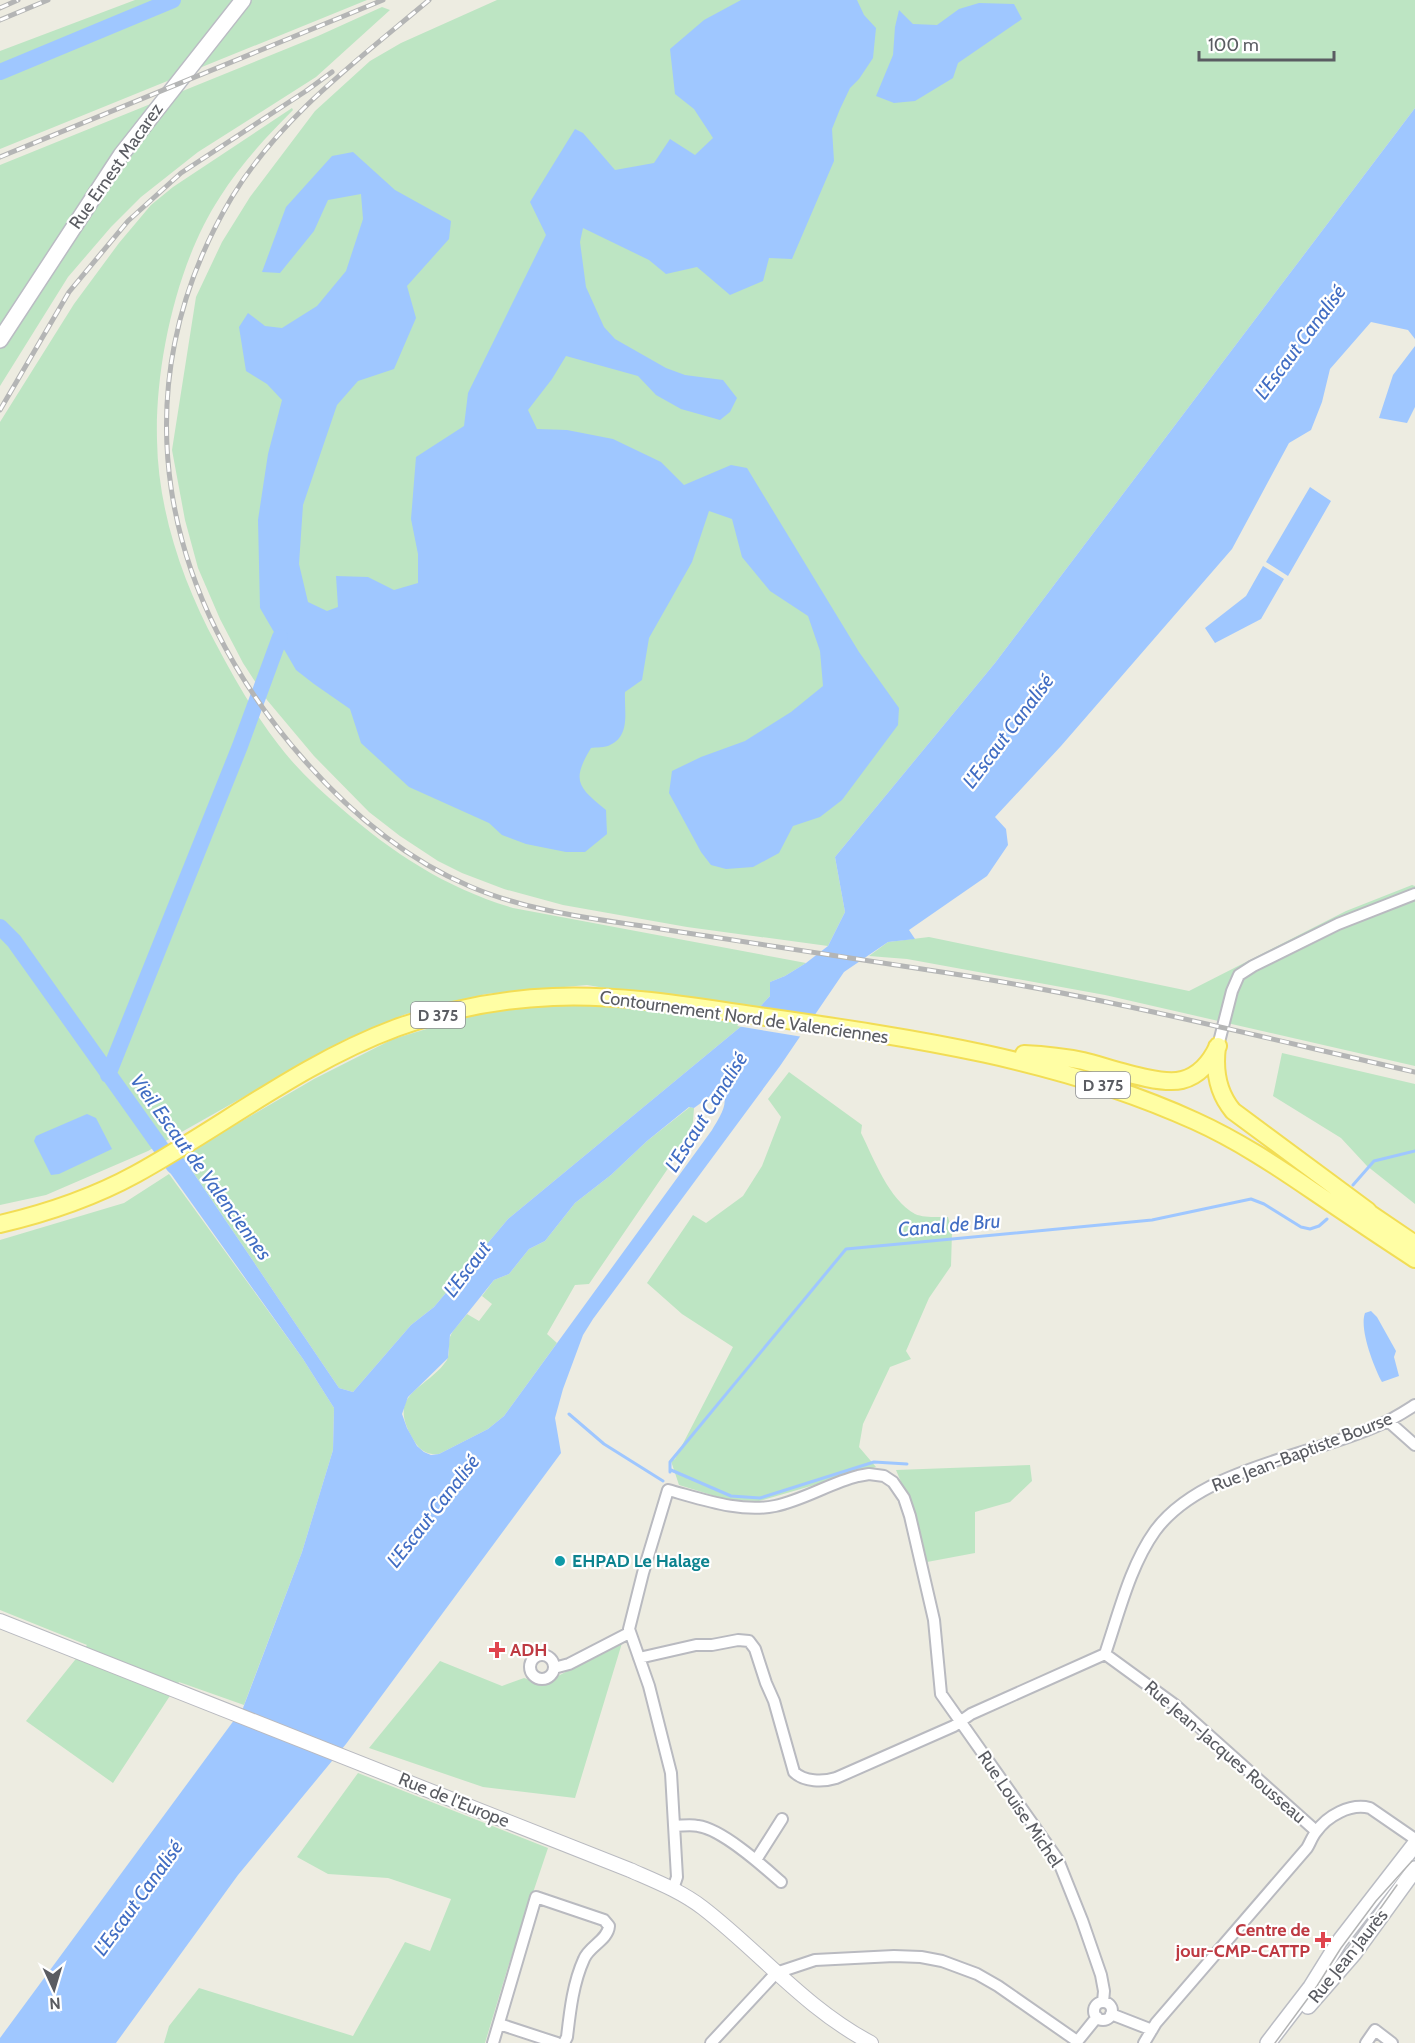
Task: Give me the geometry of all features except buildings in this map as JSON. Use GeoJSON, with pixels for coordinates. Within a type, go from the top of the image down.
{"type":"FeatureCollection","features":[{"type":"Feature","properties":{"kind":"main road","name":"Rue Ernest Macarez"},"geometry":{"type":"LineString","coordinates":[[0,340],[116,162],[243,0]]}},
{"type":"Feature","properties":{"kind":"main road","name":"Contournement Nord de Valenciennes"},"geometry":{"type":"LineString","coordinates":[[0,1224],[71,1202],[117,1183],[146,1168],[331,1056],[393,1029],[442,1014],[502,1002],[567,996],[638,1000],[833,1027],[962,1049],[1040,1066],[1100,1084],[1176,1113],[1237,1142],[1415,1259]]}},
{"type":"Feature","properties":{"kind":"main road"},"geometry":{"type":"LineString","coordinates":[[962,1049],[1061,1057],[1171,1081],[1185,1080],[1198,1072],[1211,1059],[1218,1046]]}},
{"type":"Feature","properties":{"kind":"main road"},"geometry":{"type":"LineString","coordinates":[[1218,1046],[1216,1066],[1219,1085],[1223,1097],[1233,1111],[1242,1120],[1415,1244]]}},
{"type":"Feature","properties":{"kind":"main road"},"geometry":{"type":"LineString","coordinates":[[1237,1142],[1288,1164],[1368,1212]]}},
{"type":"Feature","properties":{"kind":"main road","name":"Rue Jean Jaurès"},"geometry":{"type":"LineString","coordinates":[[1268,2043],[1311,1987],[1339,1942],[1415,1844]]}},
{"type":"Feature","properties":{"kind":"main road","name":"Rue Jean Jaurès"},"geometry":{"type":"LineString","coordinates":[[1281,2043],[1314,1998],[1354,1953],[1415,1869]]}},
{"type":"Feature","properties":{"kind":"street"},"geometry":{"type":"LineString","coordinates":[[1218,1046],[1232,991],[1239,975],[1338,924],[1412,898]]}},
{"type":"Feature","properties":{"kind":"street","name":"Rue Jean-Baptiste Bourse"},"geometry":{"type":"LineString","coordinates":[[1105,1654],[1143,1550],[1155,1531],[1176,1509],[1200,1493],[1247,1471],[1388,1421],[1415,1405]]}},
{"type":"Feature","properties":{"kind":"street"},"geometry":{"type":"LineString","coordinates":[[1388,1421],[1415,1445]]}},
{"type":"Feature","properties":{"kind":"street"},"geometry":{"type":"LineString","coordinates":[[673,1889],[677,1877],[670,1773],[649,1686],[629,1633],[643,1573],[668,1490],[732,1506],[766,1508],[781,1505],[863,1474],[889,1478],[901,1492],[907,1505],[915,1537],[934,1620],[941,1694],[960,1723]]}},
{"type":"Feature","properties":{"kind":"street","name":"Rue de l'Europe"},"geometry":{"type":"LineString","coordinates":[[0,1621],[364,1764],[673,1889],[711,1914],[819,2009],[871,2043]]}},
{"type":"Feature","properties":{"kind":"street"},"geometry":{"type":"LineString","coordinates":[[554,1668],[569,1664],[629,1633]]}},
{"type":"Feature","properties":{"kind":"street"},"geometry":{"type":"LineString","coordinates":[[639,1658],[696,1645],[715,1645],[738,1640],[749,1641],[755,1649],[774,1701],[792,1769],[796,1775],[804,1778],[826,1780],[836,1778],[960,1723],[971,1714],[1105,1654]]}},
{"type":"Feature","properties":{"kind":"street","name":"Rue Jean-Jacques Rousseau"},"geometry":{"type":"LineString","coordinates":[[1105,1654],[1175,1705],[1316,1831]]}},
{"type":"Feature","properties":{"kind":"street","name":"Rue Louise Michel"},"geometry":{"type":"LineString","coordinates":[[960,1723],[1058,1860],[1101,1975],[1104,1991],[1103,2002]]}},
{"type":"Feature","properties":{"kind":"street"},"geometry":{"type":"LineString","coordinates":[[1144,2043],[1152,2030],[1306,1848],[1316,1831],[1339,1812],[1348,1808],[1361,1807],[1378,1812],[1415,1839]]}},
{"type":"Feature","properties":{"kind":"street"},"geometry":{"type":"LineString","coordinates":[[756,1860],[782,1819]]}},
{"type":"Feature","properties":{"kind":"street"},"geometry":{"type":"LineString","coordinates":[[674,1826],[696,1825],[728,1840],[781,1882]]}},
{"type":"Feature","properties":{"kind":"street"},"geometry":{"type":"LineString","coordinates":[[493,2043],[536,1897],[604,1920],[609,1926],[607,1934],[583,1959],[574,1987],[567,2037],[564,2043]]}},
{"type":"Feature","properties":{"kind":"street"},"geometry":{"type":"LineString","coordinates":[[711,2043],[776,1972],[820,1959],[903,1956],[942,1961],[977,1974],[999,1986],[1076,2042],[1097,2017]]}},
{"type":"Feature","properties":{"kind":"street"},"geometry":{"type":"LineString","coordinates":[[1097,2017],[1096,2006],[1103,2002],[1110,2006],[1111,2014]]}},
{"type":"Feature","properties":{"kind":"street"},"geometry":{"type":"LineString","coordinates":[[1111,2014],[1152,2030]]}},
{"type":"Feature","properties":{"kind":"street"},"geometry":{"type":"LineString","coordinates":[[1097,2017],[1105,2019],[1111,2014]]}},
{"type":"Feature","properties":{"kind":"street"},"geometry":{"type":"LineString","coordinates":[[499,2024],[557,2043]]}},
{"type":"Feature","properties":{"kind":"street"},"geometry":{"type":"LineString","coordinates":[[1366,2043],[1375,2030],[1392,2043]]}},
{"type":"Feature","properties":{"kind":"green space"},"geometry":{"type":"Polygon","coordinates":[[[135,0],[367,0],[0,149],[0,51],[135,0]]]}},
{"type":"Feature","properties":{"kind":"green space"},"geometry":{"type":"Polygon","coordinates":[[[497,0],[1415,0],[1415,108],[995,663],[835,857],[845,912],[828,946],[687,927],[563,905],[504,889],[438,861],[369,812],[314,756],[267,700],[243,663],[220,619],[198,568],[185,520],[172,450],[196,297],[222,242],[250,197],[315,111],[370,61],[401,43],[497,0]]]}},
{"type":"Feature","properties":{"kind":"green space"},"geometry":{"type":"Polygon","coordinates":[[[382,7],[390,10],[316,77],[198,152],[141,197],[111,227],[68,277],[0,386],[0,165],[318,36],[382,7]]]}},
{"type":"Feature","properties":{"kind":"green space"},"geometry":{"type":"Polygon","coordinates":[[[292,108],[293,110],[263,141],[220,197],[192,252],[172,314],[160,379],[157,410],[158,467],[174,546],[204,621],[240,686],[275,740],[312,782],[381,841],[443,880],[513,908],[806,963],[770,982],[770,996],[754,1013],[587,985],[486,994],[406,1014],[346,1039],[148,1151],[46,1195],[0,1205],[0,422],[74,304],[119,243],[151,205],[173,187],[292,108]]]}},
{"type":"Feature","properties":{"kind":"green space"},"geometry":{"type":"Polygon","coordinates":[[[1412,885],[1415,886],[1415,1066],[1105,995],[907,959],[869,956],[888,942],[929,937],[1189,991],[1346,911],[1412,885]]]}},
{"type":"Feature","properties":{"kind":"green space"},"geometry":{"type":"Polygon","coordinates":[[[578,1005],[657,1011],[744,1024],[508,1219],[434,1307],[411,1325],[353,1392],[339,1388],[182,1156],[314,1079],[393,1039],[470,1016],[523,1007],[578,1005]]]}},
{"type":"Feature","properties":{"kind":"green space"},"geometry":{"type":"Polygon","coordinates":[[[1282,1053],[1415,1084],[1415,1204],[1367,1166],[1341,1138],[1273,1096],[1282,1053]]]}},
{"type":"Feature","properties":{"kind":"green space"},"geometry":{"type":"Polygon","coordinates":[[[789,1072],[862,1125],[861,1133],[877,1166],[890,1189],[906,1208],[919,1215],[948,1217],[952,1232],[951,1266],[929,1298],[906,1351],[911,1359],[890,1367],[863,1424],[859,1447],[876,1467],[759,1501],[728,1500],[679,1485],[671,1461],[675,1459],[733,1347],[682,1314],[647,1283],[693,1215],[706,1223],[743,1196],[762,1166],[781,1117],[768,1099],[789,1072]]]}},
{"type":"Feature","properties":{"kind":"green space"},"geometry":{"type":"Polygon","coordinates":[[[690,1107],[694,1108],[693,1122],[684,1145],[589,1284],[575,1285],[547,1334],[557,1343],[504,1416],[488,1429],[439,1454],[430,1454],[420,1449],[406,1423],[404,1411],[406,1401],[447,1360],[450,1337],[455,1328],[467,1314],[479,1321],[492,1304],[482,1296],[494,1280],[509,1274],[529,1249],[545,1241],[575,1203],[690,1107]]]}},
{"type":"Feature","properties":{"kind":"green space"},"geometry":{"type":"Polygon","coordinates":[[[169,1174],[303,1359],[334,1408],[333,1450],[302,1552],[244,1705],[179,1682],[113,1783],[26,1721],[87,1645],[0,1610],[0,1240],[124,1203],[169,1174]]]}},
{"type":"Feature","properties":{"kind":"green space"},"geometry":{"type":"Polygon","coordinates":[[[1030,1465],[1032,1481],[1010,1502],[975,1512],[975,1553],[927,1562],[916,1518],[896,1470],[1030,1465]]]}},
{"type":"Feature","properties":{"kind":"green space"},"geometry":{"type":"Polygon","coordinates":[[[622,1643],[575,1798],[483,1787],[369,1748],[440,1661],[502,1686],[524,1678],[540,1683],[622,1643]]]}},
{"type":"Feature","properties":{"kind":"green space"},"geometry":{"type":"Polygon","coordinates":[[[358,1773],[548,1848],[485,2043],[164,2043],[169,2026],[199,1988],[353,2036],[405,1942],[430,1951],[451,1899],[388,1878],[328,1874],[297,1857],[358,1773]]]}},
{"type":"Feature","properties":{"kind":"water"},"geometry":{"type":"Polygon","coordinates":[[[741,0],[857,0],[864,15],[876,28],[873,58],[850,88],[840,109],[832,129],[834,161],[792,259],[769,258],[763,281],[730,295],[697,267],[666,274],[649,260],[583,228],[580,242],[586,287],[604,327],[615,339],[666,368],[685,375],[723,380],[737,398],[730,412],[720,420],[681,409],[656,395],[638,376],[566,356],[528,410],[537,429],[567,430],[613,439],[661,462],[684,485],[731,465],[747,468],[859,652],[899,708],[898,725],[842,800],[820,817],[793,826],[779,853],[753,867],[726,869],[711,865],[701,852],[669,793],[672,771],[701,757],[745,741],[791,712],[823,686],[820,651],[808,616],[770,591],[742,557],[732,519],[709,511],[692,562],[649,638],[642,680],[625,692],[624,729],[617,741],[608,746],[591,748],[581,768],[580,783],[589,795],[606,810],[607,834],[585,852],[566,852],[526,844],[502,835],[489,823],[409,787],[361,743],[350,709],[296,670],[260,608],[258,520],[268,454],[282,400],[267,384],[246,371],[239,327],[248,313],[265,326],[282,328],[317,306],[346,271],[363,219],[361,194],[328,200],[314,231],[280,273],[262,272],[286,207],[332,156],[353,152],[395,190],[451,221],[449,239],[407,286],[416,318],[394,369],[358,381],[337,405],[303,505],[299,564],[308,602],[327,611],[338,607],[336,576],[368,577],[394,590],[418,583],[418,554],[411,519],[416,457],[464,426],[468,393],[546,235],[530,202],[575,129],[583,133],[615,170],[654,163],[670,139],[695,155],[713,138],[694,109],[675,94],[670,49],[704,20],[741,0]]]}},
{"type":"Feature","properties":{"kind":"water"},"geometry":{"type":"Polygon","coordinates":[[[979,3],[1014,4],[1022,19],[958,63],[953,78],[915,101],[894,103],[876,96],[893,55],[899,10],[913,24],[937,25],[959,9],[979,3]]]}},
{"type":"Feature","properties":{"kind":"water"},"geometry":{"type":"Polygon","coordinates":[[[1415,108],[1415,339],[1408,330],[1371,322],[1330,369],[1322,402],[1311,430],[1289,443],[1232,549],[1061,746],[995,817],[1006,829],[1008,845],[987,876],[909,930],[915,939],[888,942],[844,972],[780,1066],[583,1335],[555,1418],[561,1453],[346,1744],[238,1875],[116,2043],[0,2043],[0,2038],[243,1708],[302,1552],[333,1450],[334,1408],[303,1359],[166,1167],[182,1156],[339,1388],[353,1392],[411,1325],[434,1307],[508,1219],[744,1024],[770,996],[770,982],[806,963],[828,946],[845,912],[835,857],[995,663],[1415,108]],[[716,1092],[694,1108],[689,1107],[647,1141],[611,1175],[575,1203],[545,1241],[529,1249],[509,1274],[494,1280],[450,1335],[448,1358],[408,1397],[402,1414],[417,1446],[424,1452],[431,1455],[439,1454],[488,1429],[504,1416],[712,1130],[724,1106],[722,1092],[716,1092]]]}},
{"type":"Feature","properties":{"kind":"water"},"geometry":{"type":"Polygon","coordinates":[[[1415,346],[1415,407],[1407,423],[1379,418],[1393,375],[1415,346]]]}},
{"type":"Feature","properties":{"kind":"water"},"geometry":{"type":"Polygon","coordinates":[[[1310,487],[1331,501],[1288,576],[1266,562],[1310,487]]]}},
{"type":"Feature","properties":{"kind":"water"},"geometry":{"type":"Polygon","coordinates":[[[1263,566],[1284,579],[1261,619],[1215,643],[1205,628],[1246,596],[1263,566]]]}},
{"type":"Feature","properties":{"kind":"water"},"geometry":{"type":"Polygon","coordinates":[[[87,1114],[96,1118],[112,1149],[59,1174],[51,1175],[34,1141],[36,1136],[87,1114]]]}},
{"type":"Feature","properties":{"kind":"water"},"geometry":{"type":"Polygon","coordinates":[[[1371,1311],[1377,1317],[1396,1351],[1394,1357],[1399,1376],[1382,1382],[1372,1358],[1364,1328],[1365,1313],[1371,1311]]]}},
{"type":"Feature","properties":{"kind":"pier"},"geometry":{"type":"Polygon","coordinates":[[[756,1007],[818,1016],[803,1037],[737,1026],[756,1007]]]}},
{"type":"Feature","properties":{"kind":"waterway"},"geometry":{"type":"LineString","coordinates":[[0,72],[173,0]]}},
{"type":"Feature","properties":{"kind":"waterway"},"geometry":{"type":"LineString","coordinates":[[108,1075],[240,746],[280,637]]}},
{"type":"Feature","properties":{"kind":"waterway","name":"Vieil Escaut de Valenciennes"},"geometry":{"type":"LineString","coordinates":[[0,927],[14,941],[174,1166]]}},
{"type":"Feature","properties":{"kind":"waterway","name":"Canal de Bru"},"geometry":{"type":"LineString","coordinates":[[1353,1185],[1374,1161],[1415,1151]]}},
{"type":"Feature","properties":{"kind":"waterway","name":"Canal de Bru"},"geometry":{"type":"LineString","coordinates":[[670,1472],[670,1462],[846,1249],[1152,1220],[1251,1199],[1264,1204],[1301,1227],[1310,1229],[1319,1226],[1327,1219]]}},
{"type":"Feature","properties":{"kind":"waterway"},"geometry":{"type":"LineString","coordinates":[[569,1414],[604,1444],[663,1481]]}},
{"type":"Feature","properties":{"kind":"waterway","name":"Canal de Bru"},"geometry":{"type":"LineString","coordinates":[[671,1470],[731,1496],[760,1498],[874,1462],[907,1464]]}},
{"type":"Feature","properties":{"kind":"tram line"},"geometry":{"type":"LineString","coordinates":[[1275,2043],[1376,1901],[1412,1861]]}},
{"type":"Feature","properties":{"kind":"tram line"},"geometry":{"type":"LineString","coordinates":[[1336,1967],[1397,1885]]}},
{"type":"Feature","properties":{"kind":"railway"},"geometry":{"type":"LineString","coordinates":[[0,8],[18,0]]}},
{"type":"Feature","properties":{"kind":"railway"},"geometry":{"type":"LineString","coordinates":[[0,20],[48,0]]}},
{"type":"Feature","properties":{"kind":"railway"},"geometry":{"type":"LineString","coordinates":[[0,157],[383,0]]}},
{"type":"Feature","properties":{"kind":"railway"},"geometry":{"type":"LineString","coordinates":[[429,0],[322,91],[273,140],[252,168],[232,197],[196,270],[175,343],[167,417],[171,490],[188,562],[217,631],[256,698],[322,780],[360,816],[423,862],[469,886],[515,902],[588,918],[1007,983],[1182,1018],[1415,1072]]}},
{"type":"Feature","properties":{"kind":"railway"},"geometry":{"type":"LineString","coordinates":[[0,410],[69,292],[128,221],[181,173],[332,72]]}},
{"type":"Feature","properties":{"kind":"place","name":"EHPAD Le Halage"},"geometry":{"type":"Point","coordinates":[560,1561]}},
{"type":"Feature","properties":{"kind":"place","name":"ADH"},"geometry":{"type":"Point","coordinates":[497,1650]}},
{"type":"Feature","properties":{"kind":"place","name":"Centre de jour-CMP-CATTP"},"geometry":{"type":"Point","coordinates":[1323,1940]}},
{"type":"Feature","properties":{"kind":"water label","name":"L'Escaut Canalisé"},"geometry":{"type":"Point","coordinates":[1300,342]}},
{"type":"Feature","properties":{"kind":"water label","name":"L'Escaut Canalisé"},"geometry":{"type":"Point","coordinates":[1008,731]}},
{"type":"Feature","properties":{"kind":"water label","name":"L'Escaut Canalisé"},"geometry":{"type":"Point","coordinates":[706,1112]}},
{"type":"Feature","properties":{"kind":"water label","name":"L'Escaut"},"geometry":{"type":"Point","coordinates":[467,1269]}},
{"type":"Feature","properties":{"kind":"water label","name":"L'Escaut Canalisé"},"geometry":{"type":"Point","coordinates":[433,1511]}},
{"type":"Feature","properties":{"kind":"water label","name":"L'Escaut Canalisé"},"geometry":{"type":"Point","coordinates":[138,1898]}}]}
